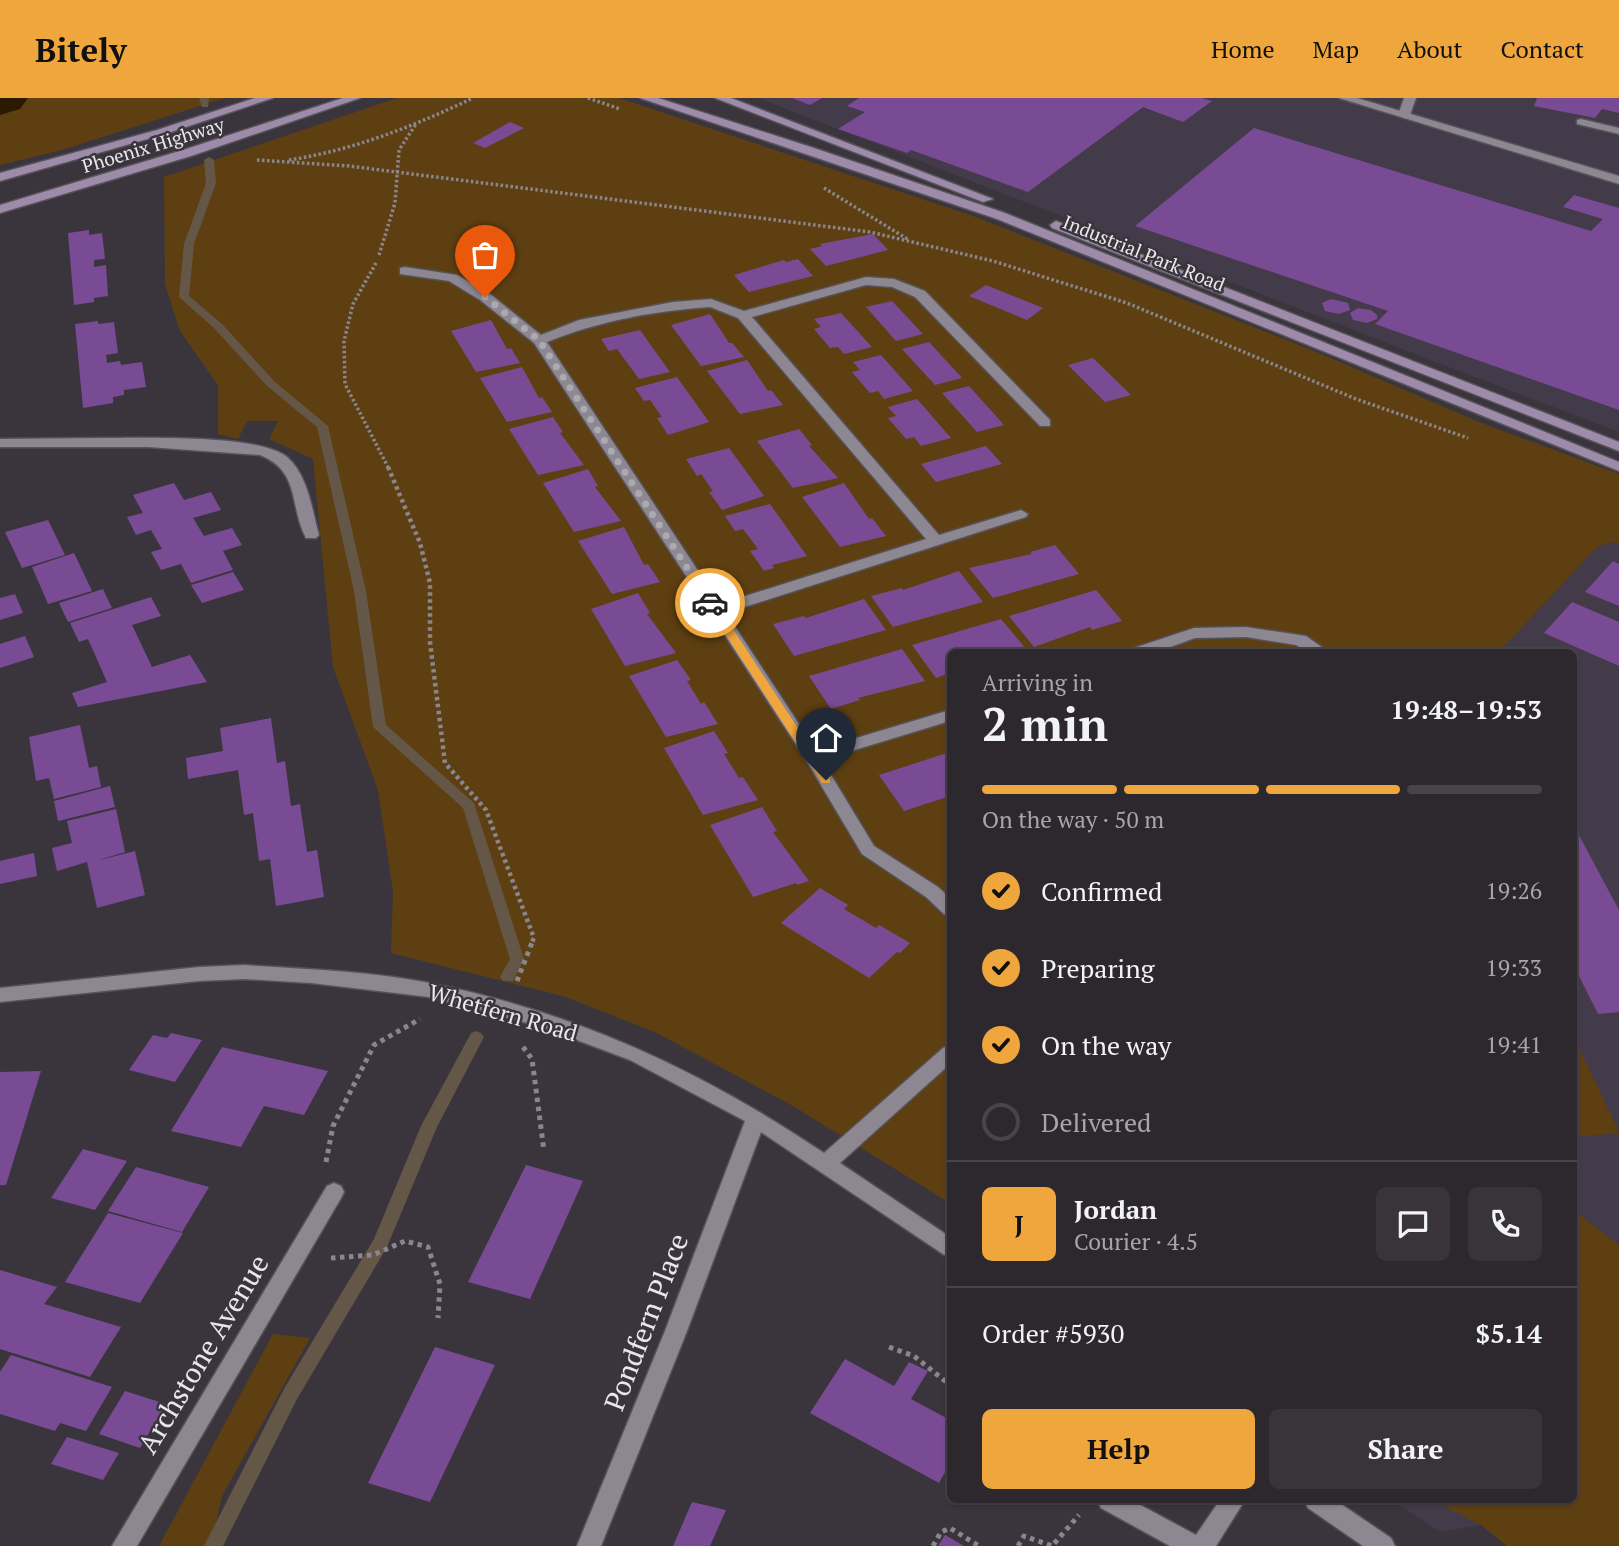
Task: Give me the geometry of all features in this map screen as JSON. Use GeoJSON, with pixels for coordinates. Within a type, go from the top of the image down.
{"type":"FeatureCollection","features":[{"type":"Feature","properties":{"kind":"street","name":"Phoenix Highway"},"geometry":{"type":"LineString","coordinates":[[0,177],[162,132],[267,98]]}},
{"type":"Feature","properties":{"kind":"street","name":"Phoenix Highway"},"geometry":{"type":"LineString","coordinates":[[0,209],[187,153],[354,98]]}},
{"type":"Feature","properties":{"kind":"street","name":"Industrial Park Road"},"geometry":{"type":"LineString","coordinates":[[646,98],[810,150],[1001,216],[1619,467]]}},
{"type":"Feature","properties":{"kind":"street","name":"Industrial Park Road"},"geometry":{"type":"LineString","coordinates":[[721,98],[1057,226],[1619,447]]}},
{"type":"Feature","properties":{"kind":"street"},"geometry":{"type":"LineString","coordinates":[[1345,98],[1619,180]]}},
{"type":"Feature","properties":{"kind":"street"},"geometry":{"type":"LineString","coordinates":[[1404,115],[1410,98]]}},
{"type":"Feature","properties":{"kind":"street"},"geometry":{"type":"LineString","coordinates":[[1581,122],[1619,131]]}},
{"type":"Feature","properties":{"kind":"street"},"geometry":{"type":"LineString","coordinates":[[405,271],[452,278],[485,297],[539,340],[812,757],[868,850],[932,892],[947,906]]}},
{"type":"Feature","properties":{"kind":"street"},"geometry":{"type":"LineString","coordinates":[[743,315],[866,281],[894,283],[920,293],[1045,423]]}},
{"type":"Feature","properties":{"kind":"street"},"geometry":{"type":"LineString","coordinates":[[539,340],[579,324],[673,306],[711,303],[743,315],[936,541]]}},
{"type":"Feature","properties":{"kind":"street"},"geometry":{"type":"LineString","coordinates":[[0,443],[200,444],[254,448],[277,455],[292,470],[311,536]]}},
{"type":"Feature","properties":{"kind":"street"},"geometry":{"type":"LineString","coordinates":[[715,611],[1021,514]]}},
{"type":"Feature","properties":{"kind":"street"},"geometry":{"type":"LineString","coordinates":[[1148,649],[1194,633],[1246,632],[1300,640],[1315,649]]}},
{"type":"Feature","properties":{"kind":"street"},"geometry":{"type":"LineString","coordinates":[[812,757],[947,716]]}},
{"type":"Feature","properties":{"kind":"street","name":"Whetfern Road"},"geometry":{"type":"LineString","coordinates":[[0,995],[199,974],[244,972],[429,990],[545,1020],[637,1055],[756,1118],[947,1246]]}},
{"type":"Feature","properties":{"kind":"street"},"geometry":{"type":"LineString","coordinates":[[825,1164],[947,1057]]}},
{"type":"Feature","properties":{"kind":"street","name":"Pondfern Place"},"geometry":{"type":"LineString","coordinates":[[589,1546],[676,1331],[756,1118]]}},
{"type":"Feature","properties":{"kind":"street","name":"Archstone Avenue"},"geometry":{"type":"LineString","coordinates":[[124,1546],[334,1192]]}},
{"type":"Feature","properties":{"kind":"street"},"geometry":{"type":"LineString","coordinates":[[1114,1503],[1193,1546]]}},
{"type":"Feature","properties":{"kind":"street"},"geometry":{"type":"LineString","coordinates":[[1202,1546],[1231,1503]]}},
{"type":"Feature","properties":{"kind":"street"},"geometry":{"type":"LineString","coordinates":[[1320,1503],[1382,1546]]}},
{"type":"Feature","properties":{"kind":"path"},"geometry":{"type":"LineString","coordinates":[[278,162],[323,156],[416,124],[473,98]]}},
{"type":"Feature","properties":{"kind":"path"},"geometry":{"type":"LineString","coordinates":[[416,124],[401,139],[395,163],[396,195],[378,259],[353,304],[344,341],[345,384],[401,493],[420,543],[430,583],[430,642],[445,763],[486,810],[534,938],[506,1010],[517,1039],[532,1059],[544,1151]]}},
{"type":"Feature","properties":{"kind":"path"},"geometry":{"type":"LineString","coordinates":[[334,1192],[325,1167],[333,1126],[374,1045],[417,1023],[446,994]]}},
{"type":"Feature","properties":{"kind":"path"},"geometry":{"type":"LineString","coordinates":[[296,1257],[373,1255],[405,1241],[428,1247],[440,1284],[438,1318]]}},
{"type":"Feature","properties":{"kind":"path"},"geometry":{"type":"LineString","coordinates":[[889,1347],[914,1356],[947,1383]]}},
{"type":"Feature","properties":{"kind":"path"},"geometry":{"type":"LineString","coordinates":[[1018,1546],[1024,1536],[1052,1546],[1076,1520]]}},
{"type":"Feature","properties":{"kind":"path"},"geometry":{"type":"LineString","coordinates":[[933,1546],[941,1532],[950,1528],[979,1546]]}},
{"type":"Feature","properties":{"kind":"shaded area"},"geometry":{"type":"Polygon","coordinates":[[[0,98],[225,98],[62,150],[0,165],[0,98]]]}},
{"type":"Feature","properties":{"kind":"shaded area"},"geometry":{"type":"Polygon","coordinates":[[[397,98],[619,98],[973,216],[1312,350],[1479,422],[1619,474],[1619,544],[1614,542],[1597,547],[1502,649],[947,649],[947,1201],[793,1106],[657,1033],[563,996],[391,953],[393,892],[378,790],[333,667],[313,459],[269,439],[278,421],[247,421],[238,439],[218,434],[218,385],[180,331],[165,284],[164,177],[397,98]]]}},
{"type":"Feature","properties":{"kind":"shaded area"},"geometry":{"type":"Polygon","coordinates":[[[758,98],[1619,98],[1619,432],[1441,364],[758,98]]]}},
{"type":"Feature","properties":{"kind":"shaded area"},"geometry":{"type":"Polygon","coordinates":[[[1614,542],[1619,544],[1619,1546],[1507,1546],[1481,1525],[1440,1532],[1396,1503],[1577,1503],[1577,649],[1502,649],[1597,547],[1614,542]]]}},
{"type":"Feature","properties":{"kind":"shaded area"},"geometry":{"type":"Polygon","coordinates":[[[1577,1043],[1619,1132],[1577,1137],[1577,1043]]]}},
{"type":"Feature","properties":{"kind":"shaded area"},"geometry":{"type":"Polygon","coordinates":[[[1577,1213],[1619,1245],[1619,1546],[1507,1546],[1481,1525],[1438,1503],[1577,1503],[1577,1213]]]}},
{"type":"Feature","properties":{"kind":"shaded area"},"geometry":{"type":"Polygon","coordinates":[[[273,1334],[310,1338],[222,1496],[211,1546],[159,1546],[273,1334]]]}},
{"type":"Feature","properties":{"kind":"building"},"geometry":{"type":"Polygon","coordinates":[[[792,98],[822,98],[810,105],[792,98]]]}},
{"type":"Feature","properties":{"kind":"building"},"geometry":{"type":"Polygon","coordinates":[[[859,98],[1202,98],[1212,101],[1183,122],[1143,107],[1028,192],[911,150],[907,153],[838,129],[865,112],[847,106],[859,98]]]}},
{"type":"Feature","properties":{"kind":"building"},"geometry":{"type":"Polygon","coordinates":[[[1537,98],[1619,98],[1619,113],[1602,109],[1595,118],[1534,106],[1537,98]]]}},
{"type":"Feature","properties":{"kind":"building"},"geometry":{"type":"Polygon","coordinates":[[[510,122],[524,128],[485,148],[473,143],[510,122]]]}},
{"type":"Feature","properties":{"kind":"building"},"geometry":{"type":"Polygon","coordinates":[[[1254,128],[1591,231],[1603,219],[1563,207],[1574,195],[1619,208],[1619,410],[1375,324],[1388,311],[1135,226],[1254,128]]]}},
{"type":"Feature","properties":{"kind":"building"},"geometry":{"type":"Polygon","coordinates":[[[89,230],[89,235],[102,233],[105,259],[94,260],[94,267],[106,265],[108,296],[94,298],[94,302],[74,305],[68,233],[89,230]]]}},
{"type":"Feature","properties":{"kind":"building"},"geometry":{"type":"Polygon","coordinates":[[[873,234],[888,250],[826,266],[810,249],[822,246],[820,244],[873,234]]]}},
{"type":"Feature","properties":{"kind":"building"},"geometry":{"type":"Polygon","coordinates":[[[798,259],[813,276],[749,292],[734,275],[784,260],[786,262],[798,259]]]}},
{"type":"Feature","properties":{"kind":"building"},"geometry":{"type":"Polygon","coordinates":[[[986,285],[1043,308],[1027,320],[969,296],[986,285]]]}},
{"type":"Feature","properties":{"kind":"building"},"geometry":{"type":"Polygon","coordinates":[[[1331,299],[1348,303],[1350,310],[1339,314],[1325,311],[1322,303],[1331,299]]]}},
{"type":"Feature","properties":{"kind":"building"},"geometry":{"type":"Polygon","coordinates":[[[892,301],[923,334],[896,341],[866,307],[892,301]]]}},
{"type":"Feature","properties":{"kind":"building"},"geometry":{"type":"Polygon","coordinates":[[[1358,308],[1371,310],[1377,315],[1377,319],[1367,323],[1353,320],[1350,313],[1358,308]]]}},
{"type":"Feature","properties":{"kind":"building"},"geometry":{"type":"Polygon","coordinates":[[[841,313],[872,347],[844,354],[838,347],[830,348],[814,329],[821,327],[814,319],[841,313]]]}},
{"type":"Feature","properties":{"kind":"building"},"geometry":{"type":"Polygon","coordinates":[[[710,314],[729,343],[744,357],[701,366],[671,325],[710,314]]]}},
{"type":"Feature","properties":{"kind":"building"},"geometry":{"type":"Polygon","coordinates":[[[491,320],[507,349],[511,348],[520,363],[476,372],[451,331],[491,320]]]}},
{"type":"Feature","properties":{"kind":"building"},"geometry":{"type":"Polygon","coordinates":[[[98,321],[98,324],[114,322],[118,353],[106,355],[107,363],[120,361],[121,365],[142,362],[146,387],[124,390],[124,395],[113,397],[113,403],[83,408],[75,324],[98,321]]]}},
{"type":"Feature","properties":{"kind":"building"},"geometry":{"type":"Polygon","coordinates":[[[640,330],[670,372],[639,379],[617,349],[609,351],[601,339],[640,330]]]}},
{"type":"Feature","properties":{"kind":"building"},"geometry":{"type":"Polygon","coordinates":[[[929,342],[962,378],[935,385],[902,349],[929,342]]]}},
{"type":"Feature","properties":{"kind":"building"},"geometry":{"type":"Polygon","coordinates":[[[881,355],[913,391],[884,399],[878,391],[870,393],[852,372],[860,370],[853,362],[881,355]]]}},
{"type":"Feature","properties":{"kind":"building"},"geometry":{"type":"Polygon","coordinates":[[[1093,358],[1131,395],[1105,402],[1068,365],[1093,358]]]}},
{"type":"Feature","properties":{"kind":"building"},"geometry":{"type":"Polygon","coordinates":[[[747,360],[768,391],[771,390],[783,405],[740,414],[707,371],[747,360]]]}},
{"type":"Feature","properties":{"kind":"building"},"geometry":{"type":"Polygon","coordinates":[[[522,367],[539,398],[542,397],[552,412],[507,422],[480,378],[522,367]]]}},
{"type":"Feature","properties":{"kind":"building"},"geometry":{"type":"Polygon","coordinates":[[[677,377],[709,422],[668,435],[657,418],[662,417],[650,400],[644,401],[635,388],[677,377]]]}},
{"type":"Feature","properties":{"kind":"building"},"geometry":{"type":"Polygon","coordinates":[[[969,386],[1004,425],[977,432],[942,393],[969,386]]]}},
{"type":"Feature","properties":{"kind":"building"},"geometry":{"type":"Polygon","coordinates":[[[917,399],[951,438],[921,446],[914,437],[906,439],[888,418],[896,416],[888,407],[917,399]]]}},
{"type":"Feature","properties":{"kind":"building"},"geometry":{"type":"Polygon","coordinates":[[[553,417],[563,432],[560,433],[584,465],[538,475],[509,429],[553,417]]]}},
{"type":"Feature","properties":{"kind":"building"},"geometry":{"type":"Polygon","coordinates":[[[799,429],[812,445],[809,446],[838,478],[793,488],[757,441],[799,429]]]}},
{"type":"Feature","properties":{"kind":"building"},"geometry":{"type":"Polygon","coordinates":[[[986,446],[1002,464],[936,482],[921,464],[986,446]]]}},
{"type":"Feature","properties":{"kind":"building"},"geometry":{"type":"Polygon","coordinates":[[[729,448],[764,496],[722,510],[709,492],[713,491],[701,474],[697,476],[686,459],[729,448]]]}},
{"type":"Feature","properties":{"kind":"building"},"geometry":{"type":"Polygon","coordinates":[[[588,469],[598,486],[595,487],[621,521],[574,532],[543,483],[588,469]]]}},
{"type":"Feature","properties":{"kind":"building"},"geometry":{"type":"Polygon","coordinates":[[[174,483],[184,500],[211,492],[221,510],[193,518],[204,536],[232,528],[242,545],[223,551],[233,570],[191,583],[181,564],[161,570],[151,552],[162,549],[151,530],[136,535],[127,517],[143,513],[133,495],[174,483]]]}},
{"type":"Feature","properties":{"kind":"building"},"geometry":{"type":"Polygon","coordinates":[[[844,483],[869,519],[872,518],[886,536],[840,547],[802,497],[844,483]]]}},
{"type":"Feature","properties":{"kind":"building"},"geometry":{"type":"Polygon","coordinates":[[[770,504],[807,556],[772,565],[774,568],[764,571],[750,551],[758,549],[743,529],[735,531],[725,516],[770,504]]]}},
{"type":"Feature","properties":{"kind":"building"},"geometry":{"type":"Polygon","coordinates":[[[48,520],[65,555],[22,568],[5,532],[48,520]]]}},
{"type":"Feature","properties":{"kind":"building"},"geometry":{"type":"Polygon","coordinates":[[[624,527],[644,565],[648,564],[660,582],[612,594],[578,541],[624,527]]]}},
{"type":"Feature","properties":{"kind":"building"},"geometry":{"type":"Polygon","coordinates":[[[1055,545],[1079,574],[993,598],[969,568],[1032,554],[1030,552],[1055,545]]]}},
{"type":"Feature","properties":{"kind":"building"},"geometry":{"type":"Polygon","coordinates":[[[74,553],[92,591],[48,604],[32,567],[74,553]]]}},
{"type":"Feature","properties":{"kind":"building"},"geometry":{"type":"Polygon","coordinates":[[[1613,561],[1619,564],[1619,606],[1585,592],[1613,561]]]}},
{"type":"Feature","properties":{"kind":"building"},"geometry":{"type":"Polygon","coordinates":[[[959,571],[983,602],[893,627],[871,596],[902,588],[903,590],[959,571]]]}},
{"type":"Feature","properties":{"kind":"building"},"geometry":{"type":"Polygon","coordinates":[[[233,572],[244,590],[202,603],[191,585],[233,572]]]}},
{"type":"Feature","properties":{"kind":"building"},"geometry":{"type":"Polygon","coordinates":[[[103,589],[112,608],[68,622],[59,603],[103,589]]]}},
{"type":"Feature","properties":{"kind":"building"},"geometry":{"type":"Polygon","coordinates":[[[1096,590],[1122,621],[1092,630],[1090,627],[1034,647],[1009,616],[1096,590]]]}},
{"type":"Feature","properties":{"kind":"building"},"geometry":{"type":"Polygon","coordinates":[[[638,593],[650,613],[647,614],[676,653],[625,666],[591,609],[638,593]]]}},
{"type":"Feature","properties":{"kind":"building"},"geometry":{"type":"Polygon","coordinates":[[[15,594],[23,613],[0,620],[0,598],[15,594]]]}},
{"type":"Feature","properties":{"kind":"building"},"geometry":{"type":"Polygon","coordinates":[[[151,597],[161,616],[132,625],[152,667],[190,655],[207,682],[78,707],[72,693],[107,682],[88,639],[79,642],[70,623],[151,597]]]}},
{"type":"Feature","properties":{"kind":"building"},"geometry":{"type":"Polygon","coordinates":[[[864,599],[886,630],[794,656],[773,624],[804,616],[806,618],[864,599]]]}},
{"type":"Feature","properties":{"kind":"building"},"geometry":{"type":"Polygon","coordinates":[[[1572,602],[1619,622],[1619,666],[1544,633],[1572,602]]]}},
{"type":"Feature","properties":{"kind":"building"},"geometry":{"type":"Polygon","coordinates":[[[1001,619],[1026,649],[947,649],[947,674],[936,678],[912,645],[1001,619]]]}},
{"type":"Feature","properties":{"kind":"building"},"geometry":{"type":"Polygon","coordinates":[[[25,636],[34,657],[0,668],[0,644],[25,636]]]}},
{"type":"Feature","properties":{"kind":"building"},"geometry":{"type":"Polygon","coordinates":[[[902,649],[925,681],[858,698],[860,700],[831,709],[809,676],[902,649]]]}},
{"type":"Feature","properties":{"kind":"building"},"geometry":{"type":"Polygon","coordinates":[[[677,660],[691,680],[687,681],[701,704],[704,702],[718,724],[666,737],[629,676],[677,660]]]}},
{"type":"Feature","properties":{"kind":"building"},"geometry":{"type":"Polygon","coordinates":[[[271,718],[277,763],[285,761],[291,806],[300,804],[307,852],[317,850],[324,897],[276,906],[270,859],[259,861],[253,813],[244,815],[238,770],[188,779],[186,758],[223,751],[220,728],[271,718]]]}},
{"type":"Feature","properties":{"kind":"building"},"geometry":{"type":"Polygon","coordinates":[[[80,725],[89,768],[97,766],[101,787],[54,799],[49,778],[36,781],[29,737],[80,725]]]}},
{"type":"Feature","properties":{"kind":"building"},"geometry":{"type":"Polygon","coordinates":[[[714,731],[739,778],[743,777],[758,800],[703,815],[664,748],[714,731]]]}},
{"type":"Feature","properties":{"kind":"building"},"geometry":{"type":"Polygon","coordinates":[[[947,753],[947,797],[904,811],[879,775],[947,753]]]}},
{"type":"Feature","properties":{"kind":"building"},"geometry":{"type":"Polygon","coordinates":[[[110,786],[115,807],[58,821],[54,801],[110,786]]]}},
{"type":"Feature","properties":{"kind":"building"},"geometry":{"type":"Polygon","coordinates":[[[762,807],[777,831],[773,832],[809,881],[753,897],[710,825],[762,807]]]}},
{"type":"Feature","properties":{"kind":"building"},"geometry":{"type":"Polygon","coordinates":[[[116,809],[125,852],[96,861],[135,851],[145,895],[97,908],[87,862],[57,871],[52,848],[72,843],[67,821],[116,809]]]}},
{"type":"Feature","properties":{"kind":"building"},"geometry":{"type":"Polygon","coordinates":[[[1577,831],[1619,910],[1619,1012],[1598,1014],[1577,972],[1577,831]]]}},
{"type":"Feature","properties":{"kind":"building"},"geometry":{"type":"Polygon","coordinates":[[[34,853],[37,876],[0,884],[0,861],[34,853]]]}},
{"type":"Feature","properties":{"kind":"building"},"geometry":{"type":"Polygon","coordinates":[[[820,888],[848,905],[844,909],[876,928],[879,925],[910,943],[869,978],[781,923],[820,888]]]}},
{"type":"Feature","properties":{"kind":"building"},"geometry":{"type":"Polygon","coordinates":[[[171,1033],[202,1040],[175,1082],[129,1070],[153,1035],[167,1038],[171,1033]]]}},
{"type":"Feature","properties":{"kind":"building"},"geometry":{"type":"Polygon","coordinates":[[[222,1047],[328,1071],[304,1115],[264,1106],[241,1147],[171,1131],[222,1047]]]}},
{"type":"Feature","properties":{"kind":"building"},"geometry":{"type":"Polygon","coordinates":[[[41,1071],[6,1185],[0,1185],[0,1072],[41,1071]]]}},
{"type":"Feature","properties":{"kind":"building"},"geometry":{"type":"Polygon","coordinates":[[[83,1149],[127,1161],[95,1210],[51,1198],[83,1149]]]}},
{"type":"Feature","properties":{"kind":"building"},"geometry":{"type":"Polygon","coordinates":[[[526,1165],[583,1181],[530,1299],[468,1282],[526,1165]]]}},
{"type":"Feature","properties":{"kind":"building"},"geometry":{"type":"Polygon","coordinates":[[[136,1167],[209,1187],[182,1232],[108,1211],[136,1167]]]}},
{"type":"Feature","properties":{"kind":"building"},"geometry":{"type":"Polygon","coordinates":[[[108,1213],[183,1233],[140,1303],[65,1282],[108,1213]]]}},
{"type":"Feature","properties":{"kind":"building"},"geometry":{"type":"Polygon","coordinates":[[[0,1270],[57,1287],[44,1304],[121,1327],[90,1377],[0,1349],[0,1270]]]}},
{"type":"Feature","properties":{"kind":"building"},"geometry":{"type":"Polygon","coordinates":[[[435,1347],[495,1365],[430,1502],[368,1483],[435,1347]]]}},
{"type":"Feature","properties":{"kind":"building"},"geometry":{"type":"Polygon","coordinates":[[[11,1355],[112,1387],[86,1431],[60,1423],[55,1431],[0,1414],[0,1372],[11,1355]]]}},
{"type":"Feature","properties":{"kind":"building"},"geometry":{"type":"Polygon","coordinates":[[[845,1359],[894,1386],[909,1362],[928,1371],[911,1399],[947,1418],[947,1468],[939,1483],[810,1413],[845,1359]]]}},
{"type":"Feature","properties":{"kind":"building"},"geometry":{"type":"Polygon","coordinates":[[[125,1391],[166,1404],[140,1448],[99,1434],[125,1391]]]}},
{"type":"Feature","properties":{"kind":"building"},"geometry":{"type":"Polygon","coordinates":[[[67,1437],[119,1453],[103,1480],[51,1464],[67,1437]]]}},
{"type":"Feature","properties":{"kind":"building"},"geometry":{"type":"Polygon","coordinates":[[[692,1502],[726,1510],[710,1546],[673,1546],[692,1502]]]}},
{"type":"Feature","properties":{"kind":"building"},"geometry":{"type":"Polygon","coordinates":[[[945,1535],[964,1546],[938,1546],[945,1535]]]}},
{"type":"Feature","properties":{"kind":"waterway"},"geometry":{"type":"LineString","coordinates":[[204,98],[205,105]]}},
{"type":"Feature","properties":{"kind":"waterway"},"geometry":{"type":"LineString","coordinates":[[209,160],[211,183],[189,244],[184,297],[218,326],[271,384],[322,426],[360,591],[380,727],[469,806],[517,959],[508,977]]}},
{"type":"Feature","properties":{"kind":"waterway"},"geometry":{"type":"LineString","coordinates":[[213,1546],[291,1393],[381,1242],[429,1126],[476,1037]]}},
{"type":"Feature","properties":{"kind":"way so far"},"geometry":{"type":"LineString","coordinates":[[485,297],[539,340],[710,603]]}},
{"type":"Feature","properties":{"kind":"route"},"geometry":{"type":"LineString","coordinates":[[710,603],[826,780]]}}]}
